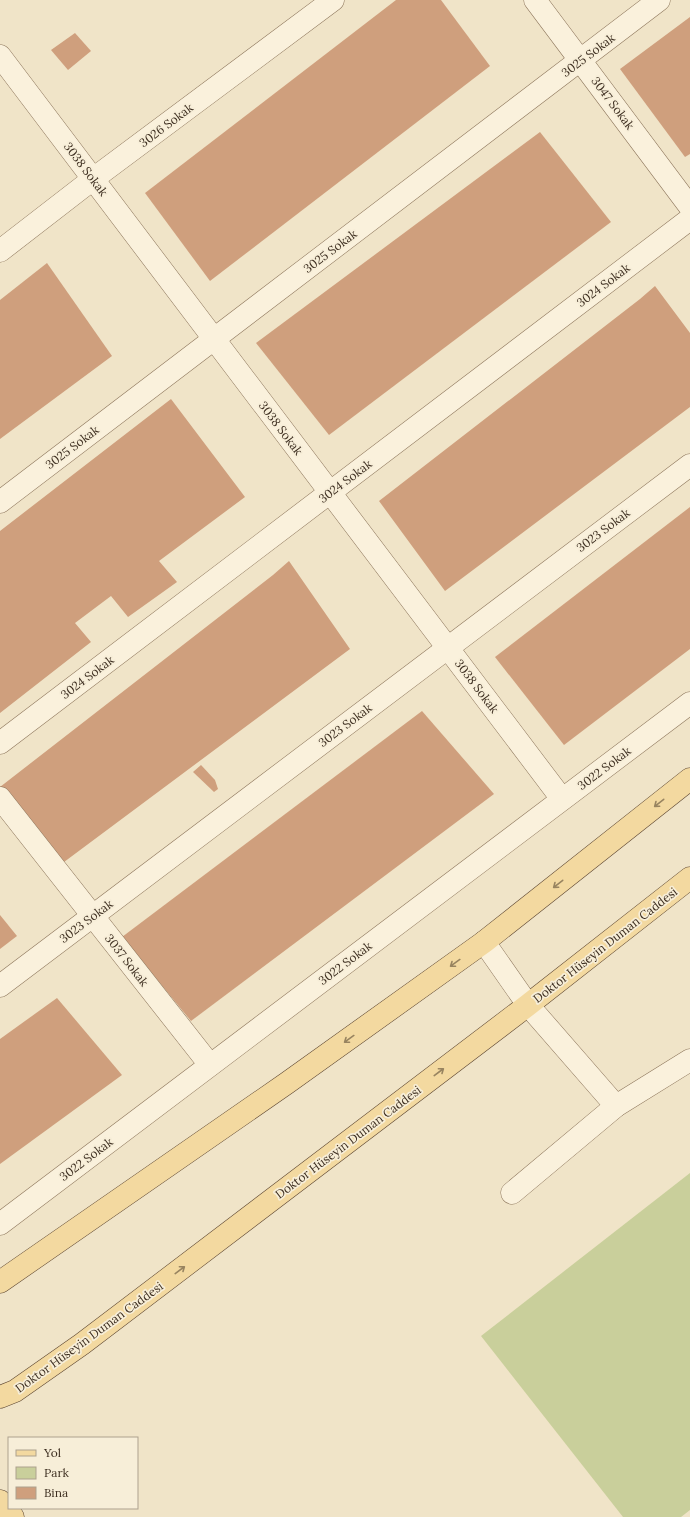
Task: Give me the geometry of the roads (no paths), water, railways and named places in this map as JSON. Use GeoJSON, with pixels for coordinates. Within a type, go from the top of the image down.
{"type":"FeatureCollection","features":[{"type":"Feature","properties":{"kind":"main road"},"geometry":{"type":"LineString","coordinates":[[0,1282],[287,1083],[484,942],[690,779]]}},
{"type":"Feature","properties":{"kind":"main road","name":"Doktor Hüseyin Duman Caddesi"},"geometry":{"type":"LineString","coordinates":[[0,1397],[14,1392],[82,1344],[528,1005],[690,878]]}},
{"type":"Feature","properties":{"kind":"main road"},"geometry":{"type":"LineString","coordinates":[[0,1501],[13,1517]]}},
{"type":"Feature","properties":{"kind":"lane","name":"3026 Sokak"},"geometry":{"type":"LineString","coordinates":[[0,251],[93,179],[333,0]]}},
{"type":"Feature","properties":{"kind":"lane","name":"3047 Sokak"},"geometry":{"type":"LineString","coordinates":[[535,0],[690,206]]}},
{"type":"Feature","properties":{"kind":"lane","name":"3025 Sokak"},"geometry":{"type":"LineString","coordinates":[[0,502],[660,0]]}},
{"type":"Feature","properties":{"kind":"lane","name":"3038 Sokak"},"geometry":{"type":"LineString","coordinates":[[0,56],[562,799]]}},
{"type":"Feature","properties":{"kind":"lane","name":"3024 Sokak"},"geometry":{"type":"LineString","coordinates":[[0,743],[690,219]]}},
{"type":"Feature","properties":{"kind":"lane","name":"3023 Sokak"},"geometry":{"type":"LineString","coordinates":[[0,986],[690,465]]}},
{"type":"Feature","properties":{"kind":"lane","name":"3022 Sokak"},"geometry":{"type":"LineString","coordinates":[[0,1224],[690,703]]}},
{"type":"Feature","properties":{"kind":"lane","name":"3037 Sokak"},"geometry":{"type":"LineString","coordinates":[[0,798],[210,1065]]}},
{"type":"Feature","properties":{"kind":"lane"},"geometry":{"type":"LineString","coordinates":[[484,942],[528,1005],[616,1106]]}},
{"type":"Feature","properties":{"kind":"lane"},"geometry":{"type":"LineString","coordinates":[[512,1193],[616,1106],[690,1060]]}}]}
